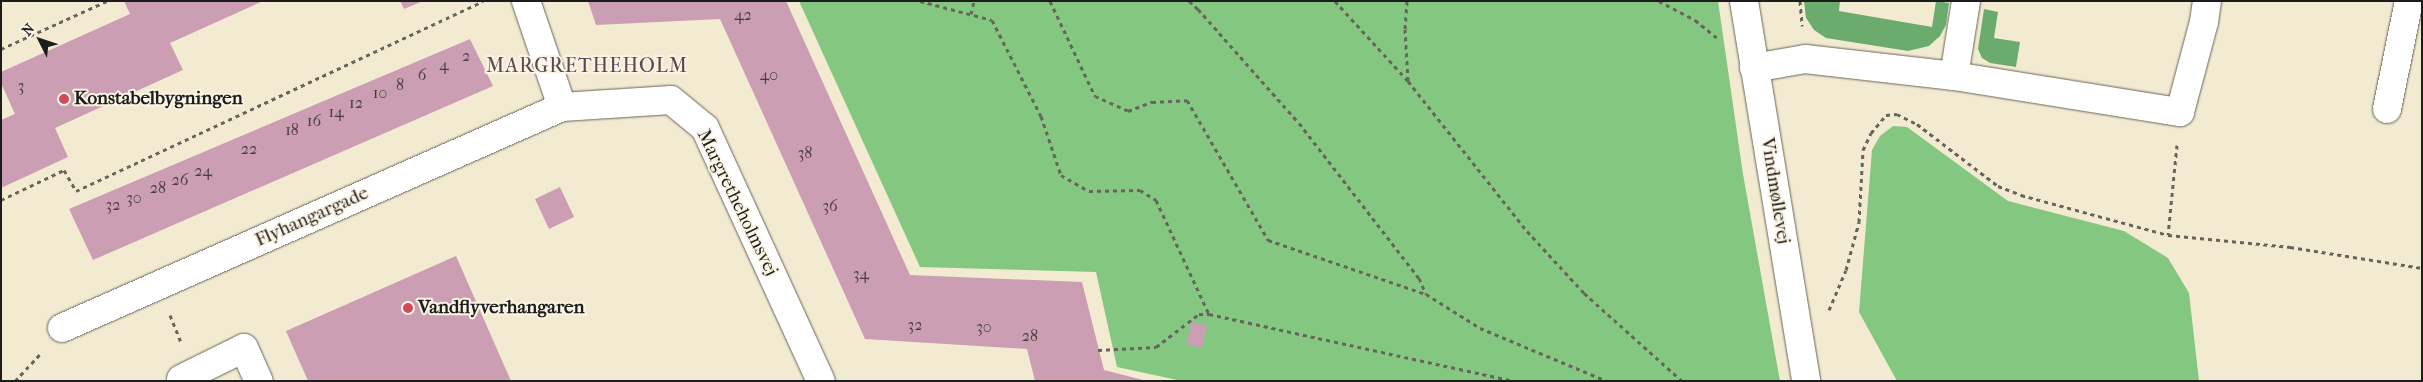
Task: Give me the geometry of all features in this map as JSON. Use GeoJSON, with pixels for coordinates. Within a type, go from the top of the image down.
{"type":"FeatureCollection","features":[{"type":"Feature","properties":{"kind":"street"},"geometry":{"type":"LineString","coordinates":[[526,1],[562,107]]}},
{"type":"Feature","properties":{"kind":"street","name":"Vindmøllevej"},"geometry":{"type":"LineString","coordinates":[[1744,1],[1806,381]]}},
{"type":"Feature","properties":{"kind":"street"},"geometry":{"type":"LineString","coordinates":[[1954,76],[1966,1]]}},
{"type":"Feature","properties":{"kind":"street"},"geometry":{"type":"LineString","coordinates":[[1754,68],[1805,59],[1954,76],[2180,112],[2204,22],[2207,1]]}},
{"type":"Feature","properties":{"kind":"street"},"geometry":{"type":"LineString","coordinates":[[2387,109],[2409,1]]}},
{"type":"Feature","properties":{"kind":"street","name":"Margretheholmsvej"},"geometry":{"type":"LineString","coordinates":[[562,107],[671,100],[705,128],[821,381]]}},
{"type":"Feature","properties":{"kind":"street","name":"Flyhangargade"},"geometry":{"type":"LineString","coordinates":[[62,328],[562,107]]}},
{"type":"Feature","properties":{"kind":"street"},"geometry":{"type":"LineString","coordinates":[[179,375],[244,348],[258,381]]}},
{"type":"Feature","properties":{"kind":"path"},"geometry":{"type":"LineString","coordinates":[[1,50],[107,1]]}},
{"type":"Feature","properties":{"kind":"path"},"geometry":{"type":"LineString","coordinates":[[1,200],[64,170],[76,191],[482,1]]}},
{"type":"Feature","properties":{"kind":"path"},"geometry":{"type":"LineString","coordinates":[[920,1],[992,20],[1041,116],[1061,174],[1090,191],[1140,190],[1156,200],[1209,314]]}},
{"type":"Feature","properties":{"kind":"path"},"geometry":{"type":"LineString","coordinates":[[970,14],[974,1]]}},
{"type":"Feature","properties":{"kind":"path"},"geometry":{"type":"LineString","coordinates":[[1050,1],[1094,96],[1128,111],[1152,102],[1187,100],[1268,240],[1426,294],[1480,328],[1607,381]]}},
{"type":"Feature","properties":{"kind":"path"},"geometry":{"type":"LineString","coordinates":[[1189,1],[1198,8],[1299,123],[1419,278],[1426,294]]}},
{"type":"Feature","properties":{"kind":"path"},"geometry":{"type":"LineString","coordinates":[[1335,1],[1408,81],[1527,231],[1578,286],[1682,381]]}},
{"type":"Feature","properties":{"kind":"path"},"geometry":{"type":"LineString","coordinates":[[1407,1],[1405,29],[1408,81]]}},
{"type":"Feature","properties":{"kind":"path"},"geometry":{"type":"LineString","coordinates":[[1659,1],[1695,20],[1754,68]]}},
{"type":"Feature","properties":{"kind":"path"},"geometry":{"type":"LineString","coordinates":[[2168,235],[2180,112]]}},
{"type":"Feature","properties":{"kind":"path"},"geometry":{"type":"LineString","coordinates":[[1825,317],[1846,270],[1859,222],[1863,150],[1871,133],[1886,115],[1898,114],[1917,124],[1998,186],[2020,195],[2168,235],[2290,247],[2422,268]]}},
{"type":"Feature","properties":{"kind":"path"},"geometry":{"type":"LineString","coordinates":[[156,285],[182,340],[179,375]]}},
{"type":"Feature","properties":{"kind":"path"},"geometry":{"type":"LineString","coordinates":[[1098,350],[1156,347],[1199,314],[1209,314],[1513,381]]}},
{"type":"Feature","properties":{"kind":"path"},"geometry":{"type":"LineString","coordinates":[[15,381],[62,328]]}},
{"type":"Feature","properties":{"kind":"green space"},"geometry":{"type":"Polygon","coordinates":[[[799,1],[1718,1],[1743,174],[1780,381],[1182,381],[1117,367],[1096,272],[920,267],[799,1]]]}},
{"type":"Feature","properties":{"kind":"green space"},"geometry":{"type":"Polygon","coordinates":[[[1804,1],[1840,1],[1839,11],[1932,27],[1936,1],[1949,3],[1946,25],[1940,36],[1929,46],[1908,51],[1826,38],[1814,30],[1806,18],[1804,1]]]}},
{"type":"Feature","properties":{"kind":"green space"},"geometry":{"type":"Polygon","coordinates":[[[1984,9],[1998,12],[1994,38],[2020,42],[2016,67],[1990,63],[1982,58],[1978,49],[1984,9]]]}},
{"type":"Feature","properties":{"kind":"green space"},"geometry":{"type":"Polygon","coordinates":[[[1893,126],[1907,127],[2008,201],[2124,231],[2168,258],[2189,293],[2199,381],[1897,381],[1859,312],[1872,150],[1880,136],[1893,126]]]}},
{"type":"Feature","properties":{"kind":"building","name":"Konstabelbygningen"},"geometry":{"type":"Polygon","coordinates":[[[124,1],[263,1],[170,43],[183,70],[55,128],[68,157],[1,188],[1,120],[15,114],[1,83],[1,72],[130,14],[124,1]]]}},
{"type":"Feature","properties":{"kind":"building"},"geometry":{"type":"Polygon","coordinates":[[[400,1],[423,1],[404,9],[400,1]]]}},
{"type":"Feature","properties":{"kind":"building"},"geometry":{"type":"Polygon","coordinates":[[[588,1],[786,1],[910,275],[1082,282],[1104,370],[1147,381],[1035,381],[1027,349],[865,339],[720,19],[596,25],[588,1]]]}},
{"type":"Feature","properties":{"kind":"building"},"geometry":{"type":"Polygon","coordinates":[[[470,39],[493,86],[93,260],[69,209],[470,39]]]}},
{"type":"Feature","properties":{"kind":"building"},"geometry":{"type":"Polygon","coordinates":[[[560,187],[574,217],[549,229],[535,199],[560,187]]]}},
{"type":"Feature","properties":{"kind":"building","name":"Vandflyverhangaren"},"geometry":{"type":"Polygon","coordinates":[[[456,256],[511,381],[308,381],[286,331],[456,256]]]}},
{"type":"Feature","properties":{"kind":"building"},"geometry":{"type":"Polygon","coordinates":[[[1192,322],[1207,325],[1202,348],[1186,344],[1192,322]]]}},
{"type":"Feature","properties":{"kind":"place","name":"Konstabelbygningen"},"geometry":{"type":"Point","coordinates":[64,99]}},
{"type":"Feature","properties":{"kind":"place","name":"Vandflyverhangaren"},"geometry":{"type":"Point","coordinates":[408,308]}},
{"type":"Feature","properties":{"kind":"district","name":"MARGRETHEHOLM"},"geometry":{"type":"Point","coordinates":[587,65]}}]}
